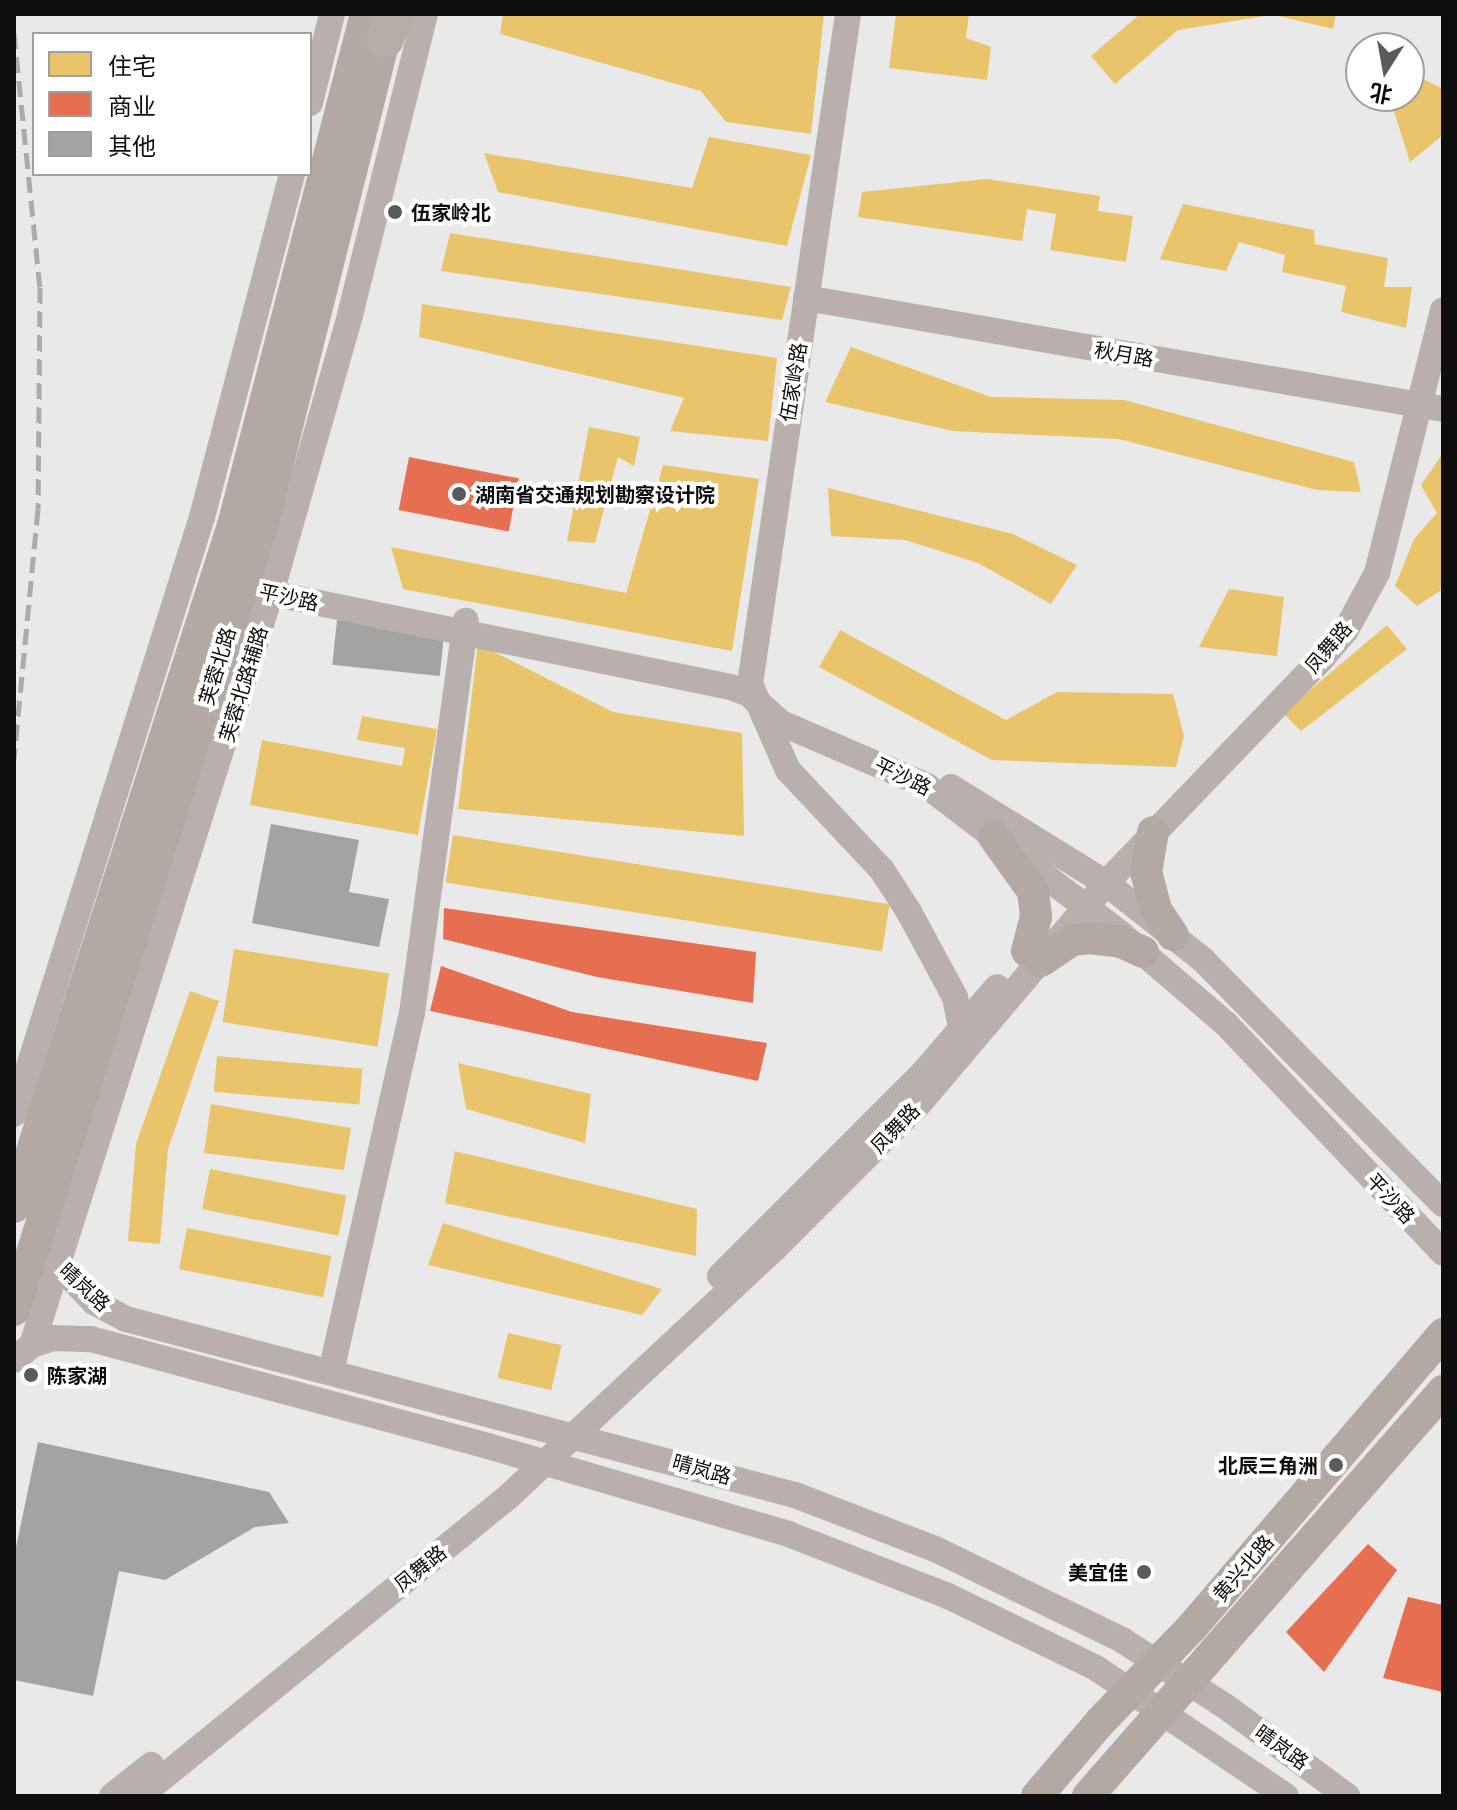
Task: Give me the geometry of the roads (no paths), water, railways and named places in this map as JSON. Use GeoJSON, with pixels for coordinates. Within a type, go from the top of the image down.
{"type":"FeatureCollection","features":[{"type":"Feature","properties":{"kind":"main road","name":"芙蓉北路"},"geometry":{"type":"LineString","coordinates":[[14,1310],[26,1215],[318,371],[378,24]]}},
{"type":"Feature","properties":{"kind":"main road","name":"芙蓉北路"},"geometry":{"type":"LineString","coordinates":[[26,1215],[148,932],[245,581],[378,24]]}},
{"type":"Feature","properties":{"kind":"main road"},"geometry":{"type":"LineString","coordinates":[[1153,832],[1146,872],[1156,910],[1173,935]]}},
{"type":"Feature","properties":{"kind":"main road"},"geometry":{"type":"LineString","coordinates":[[994,837],[1033,891],[1036,917],[1034,956],[1072,940],[1090,938],[1121,942],[1143,952]]}},
{"type":"Feature","properties":{"kind":"main road","name":"黄兴北路"},"geometry":{"type":"LineString","coordinates":[[1037,1796],[1443,1334]]}},
{"type":"Feature","properties":{"kind":"main road","name":"黄兴北路"},"geometry":{"type":"LineString","coordinates":[[1088,1796],[1443,1391]]}},
{"type":"Feature","properties":{"kind":"street"},"geometry":{"type":"LineString","coordinates":[[312,95],[332,14]]}},
{"type":"Feature","properties":{"kind":"street"},"geometry":{"type":"LineString","coordinates":[[318,371],[413,66],[425,14]]}},
{"type":"Feature","properties":{"kind":"street","name":"伍家岭路"},"geometry":{"type":"LineString","coordinates":[[753,691],[848,14]]}},
{"type":"Feature","properties":{"kind":"street"},"geometry":{"type":"LineString","coordinates":[[378,24],[413,66]]}},
{"type":"Feature","properties":{"kind":"street"},"geometry":{"type":"LineString","coordinates":[[14,1114],[198,530],[291,176]]}},
{"type":"Feature","properties":{"kind":"street","name":"秋月路"},"geometry":{"type":"LineString","coordinates":[[807,291],[1427,396],[1443,409]]}},
{"type":"Feature","properties":{"kind":"street","name":"凤舞路"},"geometry":{"type":"LineString","coordinates":[[140,1796],[537,1460],[885,1139],[1078,901],[1099,878],[1153,832],[1320,661],[1365,600],[1377,573],[1427,396],[1443,310]]}},
{"type":"Feature","properties":{"kind":"street","name":"平沙路"},"geometry":{"type":"LineString","coordinates":[[245,581],[753,691],[776,710],[944,783],[1099,878],[1173,935],[1255,1008],[1443,1204]]}},
{"type":"Feature","properties":{"kind":"street"},"geometry":{"type":"LineString","coordinates":[[331,1372],[412,1013],[465,627]]}},
{"type":"Feature","properties":{"kind":"street"},"geometry":{"type":"LineString","coordinates":[[753,691],[776,746],[812,800],[882,870],[955,997],[961,1029]]}},
{"type":"Feature","properties":{"kind":"street","name":"平沙路"},"geometry":{"type":"LineString","coordinates":[[753,691],[781,723],[927,786],[1143,952],[1256,1053],[1443,1253]]}},
{"type":"Feature","properties":{"kind":"street"},"geometry":{"type":"LineString","coordinates":[[23,1352],[56,1262],[148,932]]}},
{"type":"Feature","properties":{"kind":"street","name":"凤舞路"},"geometry":{"type":"LineString","coordinates":[[567,1433],[845,1154],[961,1029],[1034,956]]}},
{"type":"Feature","properties":{"kind":"street","name":"晴岚路"},"geometry":{"type":"LineString","coordinates":[[26,1215],[56,1262],[111,1313],[567,1433],[863,1518],[1028,1592],[1157,1663],[1347,1796]]}},
{"type":"Feature","properties":{"kind":"street","name":"晴岚路"},"geometry":{"type":"LineString","coordinates":[[23,1352],[72,1336],[91,1339],[537,1460],[788,1534],[1019,1628],[1131,1689],[1286,1796]]}},
{"type":"Feature","properties":{"kind":"street","name":"凤舞路"},"geometry":{"type":"LineString","coordinates":[[112,1796],[537,1460]]}},
{"type":"Feature","properties":{"kind":"railway"},"geometry":{"type":"LineString","coordinates":[[14,33],[40,287],[38,509],[14,760]]}},
{"type":"Feature","properties":{"kind":"place","name":"伍家岭北"},"geometry":{"type":"Point","coordinates":[395,212]}},
{"type":"Feature","properties":{"kind":"place","name":"湖南省交通规划勘察设计院"},"geometry":{"type":"Point","coordinates":[459,494]}},
{"type":"Feature","properties":{"kind":"place","name":"陈家湖"},"geometry":{"type":"Point","coordinates":[31,1375]}},
{"type":"Feature","properties":{"kind":"place","name":"北辰三角洲"},"geometry":{"type":"Point","coordinates":[1336,1465]}},
{"type":"Feature","properties":{"kind":"place","name":"美宜佳"},"geometry":{"type":"Point","coordinates":[1144,1572]}}]}
